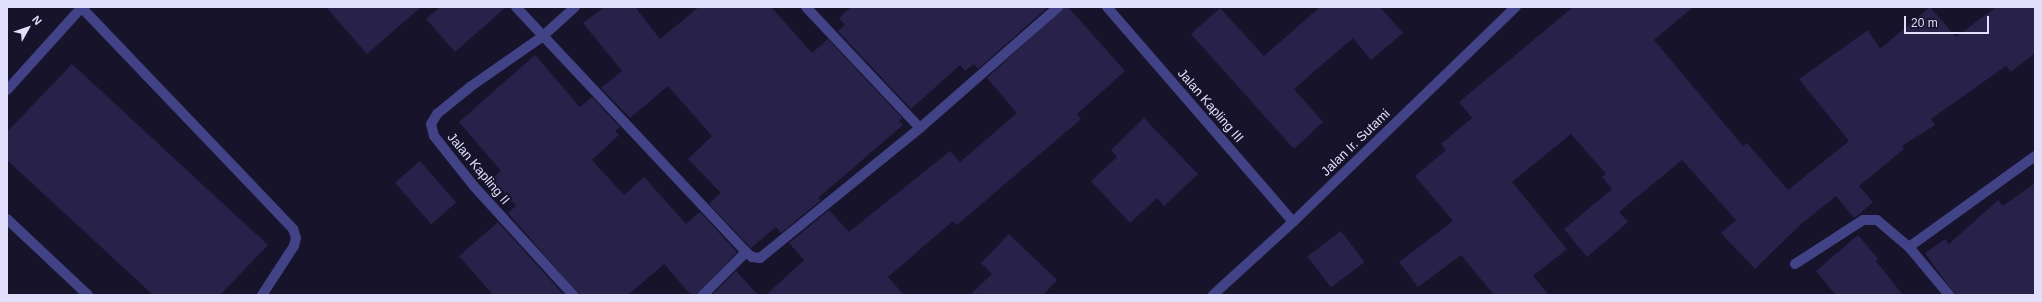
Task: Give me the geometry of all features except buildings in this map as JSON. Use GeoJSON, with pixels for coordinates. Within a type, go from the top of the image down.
{"type":"FeatureCollection","features":[{"type":"Feature","properties":{"kind":"street"},"geometry":{"type":"LineString","coordinates":[[516,7],[752,258],[765,257],[920,128],[1058,7]]}},
{"type":"Feature","properties":{"kind":"street","name":"Jalan Kapling II"},"geometry":{"type":"LineString","coordinates":[[573,295],[473,185],[434,136],[431,124],[437,114],[470,87],[543,36],[575,7]]}},
{"type":"Feature","properties":{"kind":"street"},"geometry":{"type":"LineString","coordinates":[[806,7],[920,128]]}},
{"type":"Feature","properties":{"kind":"street","name":"Jalan Kapling III"},"geometry":{"type":"LineString","coordinates":[[1107,7],[1293,222]]}},
{"type":"Feature","properties":{"kind":"street","name":"Jalan Ir. Sutami"},"geometry":{"type":"LineString","coordinates":[[1213,295],[1293,222],[1516,7]]}},
{"type":"Feature","properties":{"kind":"street"},"geometry":{"type":"LineString","coordinates":[[7,90],[82,8],[293,230],[296,238],[294,246],[262,295]]}},
{"type":"Feature","properties":{"kind":"street"},"geometry":{"type":"LineString","coordinates":[[1909,247],[2035,156]]}},
{"type":"Feature","properties":{"kind":"street"},"geometry":{"type":"LineString","coordinates":[[7,219],[88,295]]}},
{"type":"Feature","properties":{"kind":"street"},"geometry":{"type":"LineString","coordinates":[[1795,264],[1863,220],[1877,220],[1909,247],[1949,295]]}},
{"type":"Feature","properties":{"kind":"street"},"geometry":{"type":"LineString","coordinates":[[703,295],[746,252]]}}]}
